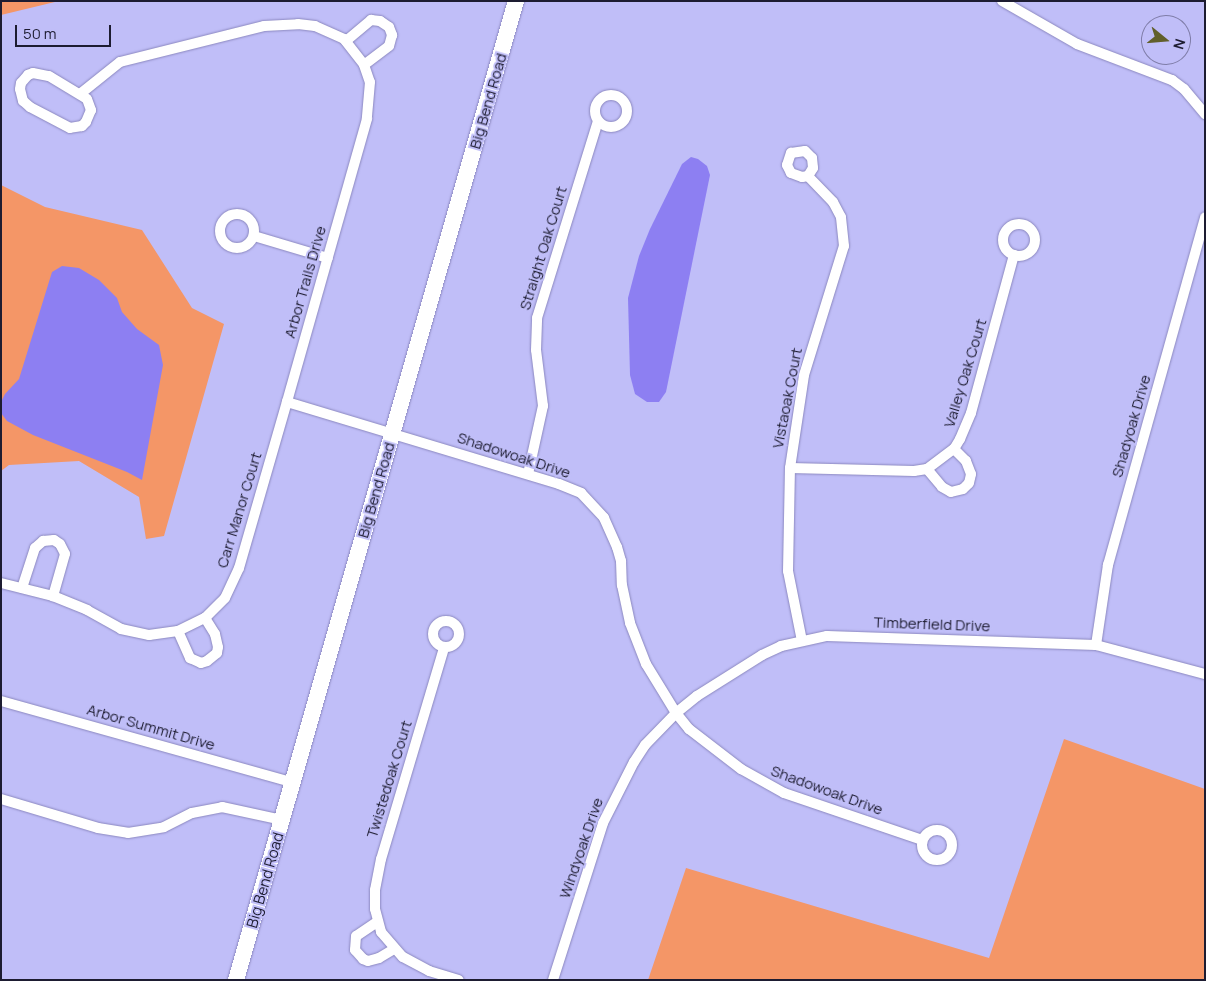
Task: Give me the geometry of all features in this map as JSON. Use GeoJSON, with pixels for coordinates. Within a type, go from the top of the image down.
{"type":"FeatureCollection","features":[{"type":"Feature","properties":{"kind":"main road","name":"Big Bend Road"},"geometry":{"type":"LineString","coordinates":[[236,980],[516,1]]}},
{"type":"Feature","properties":{"kind":"street"},"geometry":{"type":"LineString","coordinates":[[1002,1],[1077,44],[1172,80],[1194,99],[1205,114]]}},
{"type":"Feature","properties":{"kind":"street"},"geometry":{"type":"LineString","coordinates":[[346,41],[371,20],[380,20],[389,27],[392,35],[389,46],[364,65]]}},
{"type":"Feature","properties":{"kind":"street","name":"Arbor Trails Drive"},"geometry":{"type":"LineString","coordinates":[[80,94],[120,62],[264,26],[298,24],[315,26],[346,41],[364,65],[370,82],[367,119],[287,402]]}},
{"type":"Feature","properties":{"kind":"street"},"geometry":{"type":"LineString","coordinates":[[40,73],[80,94],[90,104],[89,116],[82,126],[70,128],[30,107],[23,100],[20,89],[23,79],[28,75],[40,73]]}},
{"type":"Feature","properties":{"kind":"street"},"geometry":{"type":"LineString","coordinates":[[1194,99],[1205,96]]}},
{"type":"Feature","properties":{"kind":"street","name":"Straight Oak Court"},"geometry":{"type":"LineString","coordinates":[[528,474],[543,406],[536,350],[536,318],[598,121]]}},
{"type":"Feature","properties":{"kind":"street","name":"Vistaoak Court"},"geometry":{"type":"LineString","coordinates":[[802,641],[788,571],[790,468],[804,376],[844,246],[841,217],[833,202],[808,176]]}},
{"type":"Feature","properties":{"kind":"street","name":"Shadyoak Drive"},"geometry":{"type":"LineString","coordinates":[[1096,645],[1108,565],[1205,217]]}},
{"type":"Feature","properties":{"kind":"street"},"geometry":{"type":"LineString","coordinates":[[254,236],[328,258]]}},
{"type":"Feature","properties":{"kind":"street","name":"Valley Oak Court"},"geometry":{"type":"LineString","coordinates":[[927,469],[954,449],[971,413],[1014,255]]}},
{"type":"Feature","properties":{"kind":"street"},"geometry":{"type":"LineString","coordinates":[[287,402],[392,432]]}},
{"type":"Feature","properties":{"kind":"street","name":"Carr Manor Court"},"geometry":{"type":"LineString","coordinates":[[1,583],[53,596],[87,610],[121,629],[149,635],[178,631],[205,618],[225,598],[239,568],[287,402]]}},
{"type":"Feature","properties":{"kind":"street","name":"Shadowoak Drive"},"geometry":{"type":"LineString","coordinates":[[392,432],[559,484],[580,493],[604,518],[621,561],[622,585],[630,623],[646,664],[676,713],[690,729],[760,782],[806,802],[922,840]]}},
{"type":"Feature","properties":{"kind":"street"},"geometry":{"type":"LineString","coordinates":[[790,468],[907,471],[927,469],[942,487],[951,492],[963,489],[970,483],[971,474],[966,461],[954,449]]}},
{"type":"Feature","properties":{"kind":"street"},"geometry":{"type":"LineString","coordinates":[[22,588],[35,548],[43,541],[54,540],[60,544],[65,554],[53,596]]}},
{"type":"Feature","properties":{"kind":"street"},"geometry":{"type":"LineString","coordinates":[[178,631],[190,658],[201,662],[207,661],[217,653],[218,647],[215,634],[205,618]]}},
{"type":"Feature","properties":{"kind":"street","name":"Timberfield Drive"},"geometry":{"type":"LineString","coordinates":[[676,713],[697,696],[743,666],[781,646],[827,636],[1096,645],[1151,658],[1205,674]]}},
{"type":"Feature","properties":{"kind":"street","name":"Twistedoak Court"},"geometry":{"type":"LineString","coordinates":[[444,648],[381,859],[375,890],[377,922],[381,932],[394,949],[414,964],[459,980]]}},
{"type":"Feature","properties":{"kind":"street","name":"Arbor Summit Drive"},"geometry":{"type":"LineString","coordinates":[[1,701],[292,782]]}},
{"type":"Feature","properties":{"kind":"street","name":"Windyoak Drive"},"geometry":{"type":"LineString","coordinates":[[554,980],[606,815],[634,762],[656,733],[676,713]]}},
{"type":"Feature","properties":{"kind":"street"},"geometry":{"type":"LineString","coordinates":[[1,799],[98,828],[128,833],[164,827],[192,813],[222,806],[282,820]]}},
{"type":"Feature","properties":{"kind":"street"},"geometry":{"type":"LineString","coordinates":[[377,922],[356,936],[354,950],[363,959],[368,961],[379,958],[394,949]]}},
{"type":"Feature","properties":{"kind":"shaded area"},"geometry":{"type":"Polygon","coordinates":[[[1,1],[59,1],[1,15],[1,1]]]}},
{"type":"Feature","properties":{"kind":"shaded area"},"geometry":{"type":"Polygon","coordinates":[[[691,157],[698,159],[707,166],[710,175],[666,392],[659,402],[647,402],[635,394],[630,375],[628,298],[639,256],[650,229],[682,164],[691,157]]]}},
{"type":"Feature","properties":{"kind":"shaded area"},"geometry":{"type":"Polygon","coordinates":[[[1,185],[45,207],[142,230],[192,308],[224,324],[164,536],[146,539],[139,497],[79,461],[9,465],[1,471],[1,185]]]}},
{"type":"Feature","properties":{"kind":"shaded area"},"geometry":{"type":"Polygon","coordinates":[[[62,266],[79,268],[99,280],[117,298],[122,312],[137,329],[159,345],[163,365],[142,480],[127,472],[33,435],[7,421],[1,413],[1,402],[5,394],[19,379],[52,272],[62,266]]]}},
{"type":"Feature","properties":{"kind":"shaded area"},"geometry":{"type":"Polygon","coordinates":[[[1064,739],[1205,789],[1204,980],[648,980],[686,868],[989,958],[1064,739]]]}}]}
